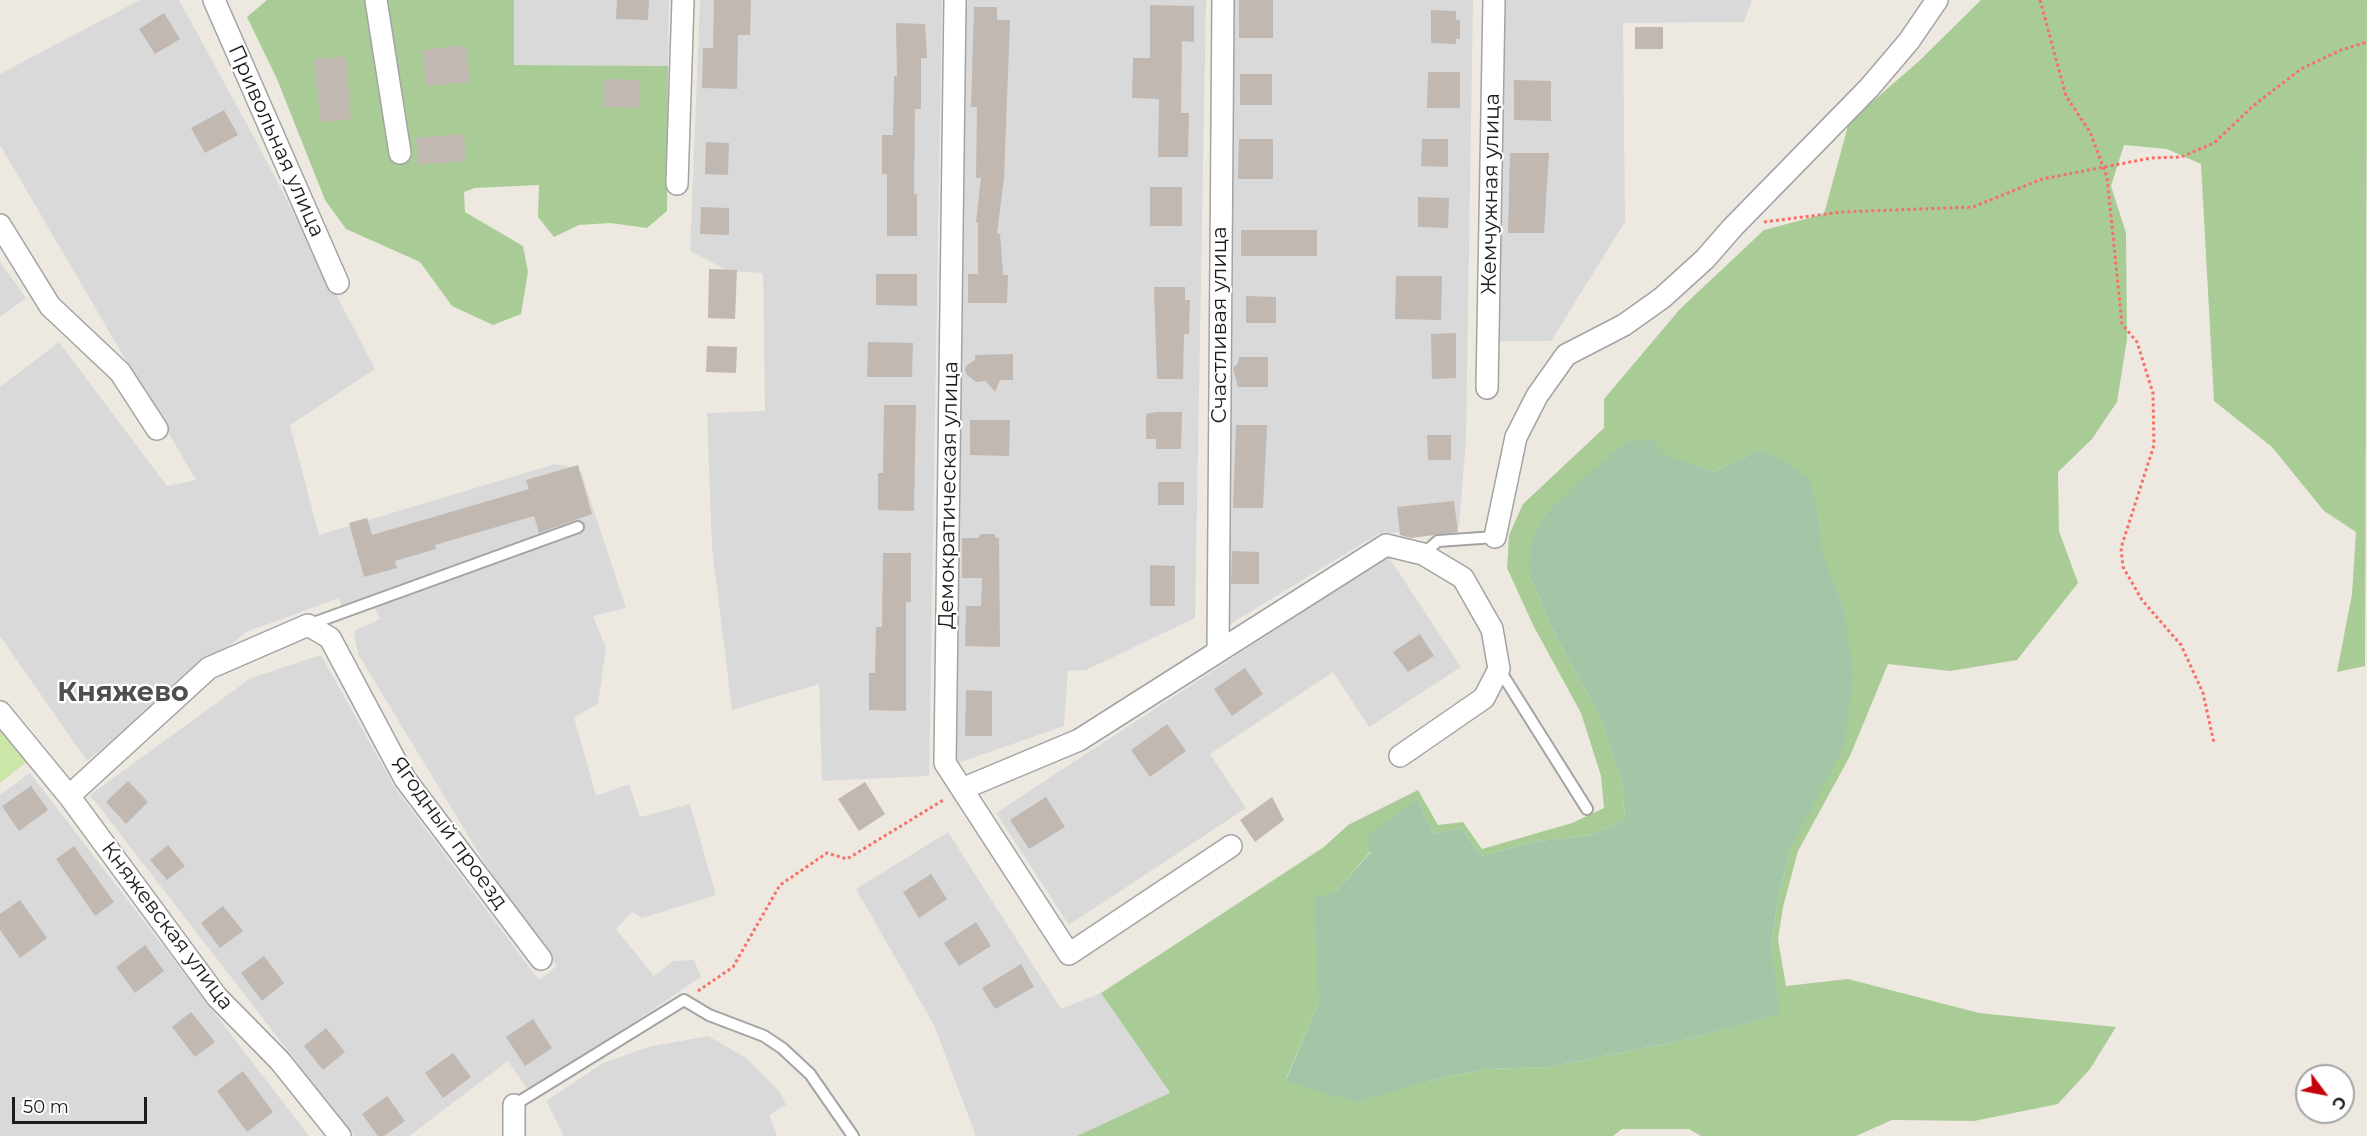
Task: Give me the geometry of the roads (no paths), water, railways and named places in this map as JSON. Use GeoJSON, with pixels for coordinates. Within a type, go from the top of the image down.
{"type":"FeatureCollection","features":[{"type":"Feature","properties":{"kind":"street","name":"Привольная улица"},"geometry":{"type":"LineString","coordinates":[[214,0],[338,283]]}},
{"type":"Feature","properties":{"kind":"street"},"geometry":{"type":"LineString","coordinates":[[376,0],[400,153]]}},
{"type":"Feature","properties":{"kind":"street"},"geometry":{"type":"LineString","coordinates":[[677,184],[683,0]]}},
{"type":"Feature","properties":{"kind":"street","name":"Демократическая улица"},"geometry":{"type":"LineString","coordinates":[[956,0],[945,763],[1069,954],[1231,846]]}},
{"type":"Feature","properties":{"kind":"street","name":"Счастливая улица"},"geometry":{"type":"LineString","coordinates":[[1218,650],[1223,0]]}},
{"type":"Feature","properties":{"kind":"street","name":"Жемчужная улица"},"geometry":{"type":"LineString","coordinates":[[1488,388],[1494,0]]}},
{"type":"Feature","properties":{"kind":"street"},"geometry":{"type":"LineString","coordinates":[[1495,537],[1516,437],[1537,396],[1566,355],[1624,325],[1662,298],[1705,259],[1733,227],[1869,88],[1909,41],[1937,0]]}},
{"type":"Feature","properties":{"kind":"street"},"geometry":{"type":"LineString","coordinates":[[0,225],[50,306],[120,372],[157,429]]}},
{"type":"Feature","properties":{"kind":"street"},"geometry":{"type":"LineString","coordinates":[[962,789],[1079,740],[1386,545],[1423,554],[1463,578],[1491,629],[1499,669],[1484,698],[1400,756]]}},
{"type":"Feature","properties":{"kind":"street"},"geometry":{"type":"LineString","coordinates":[[69,796],[209,668],[308,625]]}},
{"type":"Feature","properties":{"kind":"street","name":"Ягодный проезд"},"geometry":{"type":"LineString","coordinates":[[308,625],[330,638],[405,779],[541,960]]}},
{"type":"Feature","properties":{"kind":"street","name":"Княжевская улица"},"geometry":{"type":"LineString","coordinates":[[0,712],[69,796],[217,997],[279,1061],[340,1136]]}},
{"type":"Feature","properties":{"kind":"street"},"geometry":{"type":"LineString","coordinates":[[513,1105],[514,1136]]}},
{"type":"Feature","properties":{"kind":"lane"},"geometry":{"type":"LineString","coordinates":[[308,625],[579,527]]}},
{"type":"Feature","properties":{"kind":"lane"},"geometry":{"type":"LineString","coordinates":[[1423,554],[1438,541],[1495,537]]}},
{"type":"Feature","properties":{"kind":"lane"},"geometry":{"type":"LineString","coordinates":[[1499,669],[1587,808]]}},
{"type":"Feature","properties":{"kind":"lane"},"geometry":{"type":"LineString","coordinates":[[513,1105],[684,1000],[709,1015],[764,1036],[782,1048],[810,1074],[853,1136]]}},
{"type":"Feature","properties":{"kind":"district","name":"Княжево"},"geometry":{"type":"Point","coordinates":[123,693]}}]}
